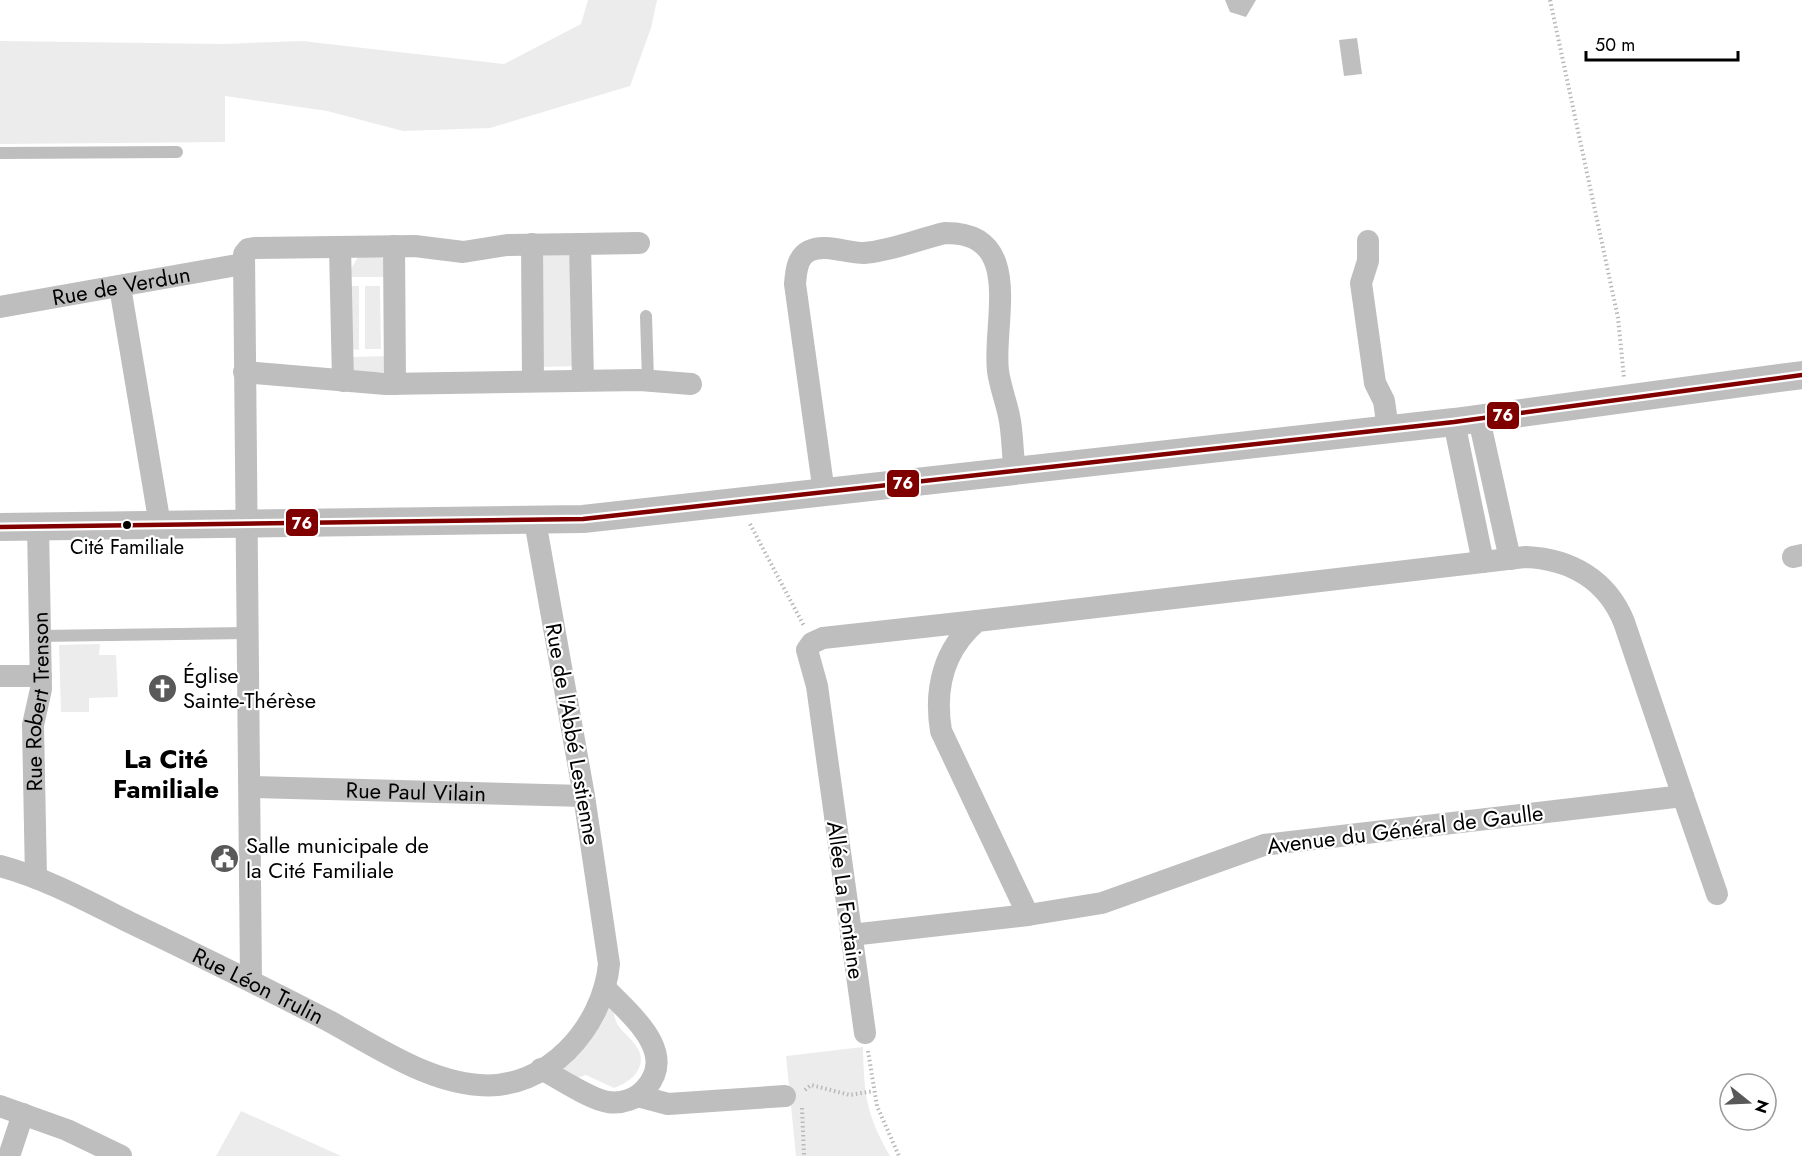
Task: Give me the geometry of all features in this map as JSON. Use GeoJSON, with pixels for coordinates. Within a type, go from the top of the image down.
{"type":"FeatureCollection","features":[{"type":"Feature","properties":{"kind":"street"},"geometry":{"type":"LineString","coordinates":[[824,492],[814,401],[795,284],[796,268],[801,258],[815,249],[865,253],[945,234],[956,233],[976,240],[995,261],[1001,288],[998,371],[1012,430],[1015,471]]}},
{"type":"Feature","properties":{"kind":"street"},"geometry":{"type":"LineString","coordinates":[[1368,241],[1368,261],[1361,283],[1375,383],[1384,401],[1388,429]]}},
{"type":"Feature","properties":{"kind":"street"},"geometry":{"type":"LineString","coordinates":[[251,981],[244,254],[251,248],[394,246],[463,252],[507,244],[639,243]]}},
{"type":"Feature","properties":{"kind":"street"},"geometry":{"type":"LineString","coordinates":[[532,244],[533,381]]}},
{"type":"Feature","properties":{"kind":"street"},"geometry":{"type":"LineString","coordinates":[[580,244],[583,380]]}},
{"type":"Feature","properties":{"kind":"street"},"geometry":{"type":"LineString","coordinates":[[394,246],[395,384]]}},
{"type":"Feature","properties":{"kind":"street"},"geometry":{"type":"LineString","coordinates":[[340,247],[343,381]]}},
{"type":"Feature","properties":{"kind":"street","name":"Rue de Verdun"},"geometry":{"type":"LineString","coordinates":[[0,307],[243,264]]}},
{"type":"Feature","properties":{"kind":"street"},"geometry":{"type":"LineString","coordinates":[[120,286],[160,525]]}},
{"type":"Feature","properties":{"kind":"street"},"geometry":{"type":"LineString","coordinates":[[244,372],[395,384],[583,380],[648,380],[691,384]]}},
{"type":"Feature","properties":{"kind":"street"},"geometry":{"type":"LineString","coordinates":[[0,527],[583,519],[1466,420],[1802,375]]}},
{"type":"Feature","properties":{"kind":"street"},"geometry":{"type":"LineString","coordinates":[[1466,420],[1510,559]]}},
{"type":"Feature","properties":{"kind":"street"},"geometry":{"type":"LineString","coordinates":[[1466,420],[1484,562]]}},
{"type":"Feature","properties":{"kind":"street","name":"Rue de l'Abbé Lestienne"},"geometry":{"type":"LineString","coordinates":[[535,521],[584,796],[608,948],[605,988]]}},
{"type":"Feature","properties":{"kind":"street","name":"Rue Robert Trenson"},"geometry":{"type":"LineString","coordinates":[[36,878],[33,726],[39,706],[41,676],[38,526]]}},
{"type":"Feature","properties":{"kind":"street"},"geometry":{"type":"LineString","coordinates":[[812,643],[823,638],[1510,559],[1536,558],[1568,565],[1588,575],[1613,600],[1624,622],[1717,894]]}},
{"type":"Feature","properties":{"kind":"street"},"geometry":{"type":"LineString","coordinates":[[977,621],[958,640],[946,662],[938,699],[941,731],[1028,915]]}},
{"type":"Feature","properties":{"kind":"street","name":"Allée La Fontaine"},"geometry":{"type":"LineString","coordinates":[[812,643],[807,650],[807,657],[817,686],[866,1033]]}},
{"type":"Feature","properties":{"kind":"street"},"geometry":{"type":"LineString","coordinates":[[0,676],[41,676]]}},
{"type":"Feature","properties":{"kind":"street","name":"Rue Paul Vilain"},"geometry":{"type":"LineString","coordinates":[[250,787],[584,796]]}},
{"type":"Feature","properties":{"kind":"street","name":"Avenue du Général de Gaulle"},"geometry":{"type":"LineString","coordinates":[[851,935],[1028,915],[1102,903],[1264,845],[1683,796]]}},
{"type":"Feature","properties":{"kind":"street","name":"Rue Léon Trulin"},"geometry":{"type":"LineString","coordinates":[[0,866],[36,878],[251,981],[433,1074],[478,1085],[519,1079],[541,1070],[562,1055],[580,1038],[598,1008],[605,988]]}},
{"type":"Feature","properties":{"kind":"street"},"geometry":{"type":"LineString","coordinates":[[605,988],[644,1030],[655,1047],[654,1074],[638,1096]]}},
{"type":"Feature","properties":{"kind":"street"},"geometry":{"type":"LineString","coordinates":[[541,1070],[607,1102],[622,1101],[638,1096],[668,1104],[796,1099]]}},
{"type":"Feature","properties":{"kind":"street"},"geometry":{"type":"LineString","coordinates":[[0,1106],[67,1130],[121,1156]]}},
{"type":"Feature","properties":{"kind":"street"},"geometry":{"type":"LineString","coordinates":[[9,1156],[23,1114]]}},
{"type":"Feature","properties":{"kind":"lane"},"geometry":{"type":"LineString","coordinates":[[0,153],[177,152]]}},
{"type":"Feature","properties":{"kind":"lane"},"geometry":{"type":"LineString","coordinates":[[646,316],[648,380]]}},
{"type":"Feature","properties":{"kind":"lane"},"geometry":{"type":"LineString","coordinates":[[40,636],[247,633]]}},
{"type":"Feature","properties":{"kind":"path"},"geometry":{"type":"LineString","coordinates":[[1550,0],[1618,318],[1626,399]]}},
{"type":"Feature","properties":{"kind":"path"},"geometry":{"type":"LineString","coordinates":[[739,502],[812,643]]}},
{"type":"Feature","properties":{"kind":"path"},"geometry":{"type":"LineString","coordinates":[[866,1033],[873,1091],[881,1118],[898,1156]]}},
{"type":"Feature","properties":{"kind":"path"},"geometry":{"type":"LineString","coordinates":[[804,1156],[796,1099],[811,1085],[850,1095],[873,1091]]}},
{"type":"Feature","properties":{"kind":"shaded area"},"geometry":{"type":"Polygon","coordinates":[[[588,0],[657,0],[651,28],[630,86],[490,128],[403,131],[327,111],[225,96],[225,142],[0,144],[0,41],[223,44],[302,41],[504,64],[581,24],[588,0]]]}},
{"type":"Feature","properties":{"kind":"shaded area"},"geometry":{"type":"Polygon","coordinates":[[[1225,0],[1256,0],[1246,17],[1230,12],[1225,0]]]}},
{"type":"Feature","properties":{"kind":"shaded area"},"geometry":{"type":"Polygon","coordinates":[[[1357,38],[1362,74],[1344,76],[1339,40],[1357,38]]]}},
{"type":"Feature","properties":{"kind":"shaded area"},"geometry":{"type":"Polygon","coordinates":[[[552,251],[569,253],[578,366],[540,367],[543,256],[552,251]]]}},
{"type":"Feature","properties":{"kind":"shaded area"},"geometry":{"type":"Polygon","coordinates":[[[359,255],[380,256],[385,261],[389,277],[351,277],[351,269],[359,255]]]}},
{"type":"Feature","properties":{"kind":"shaded area"},"geometry":{"type":"Polygon","coordinates":[[[351,286],[359,286],[359,350],[351,349],[351,286]]]}},
{"type":"Feature","properties":{"kind":"shaded area"},"geometry":{"type":"Polygon","coordinates":[[[365,286],[380,286],[381,349],[365,349],[365,286]]]}},
{"type":"Feature","properties":{"kind":"shaded area"},"geometry":{"type":"Polygon","coordinates":[[[390,356],[390,372],[352,372],[352,357],[390,356]]]}},
{"type":"Feature","properties":{"kind":"shaded area"},"geometry":{"type":"Polygon","coordinates":[[[100,644],[99,655],[116,655],[118,697],[89,698],[89,712],[61,712],[59,645],[100,644]]]}},
{"type":"Feature","properties":{"kind":"shaded area"},"geometry":{"type":"Polygon","coordinates":[[[609,1007],[613,1009],[617,1023],[638,1049],[641,1062],[636,1074],[614,1088],[586,1075],[577,1078],[563,1071],[563,1062],[609,1007]]]}},
{"type":"Feature","properties":{"kind":"shaded area"},"geometry":{"type":"Polygon","coordinates":[[[863,1047],[868,1104],[876,1128],[890,1156],[796,1156],[786,1056],[863,1047]]]}},
{"type":"Feature","properties":{"kind":"shaded area"},"geometry":{"type":"Polygon","coordinates":[[[241,1111],[341,1156],[216,1156],[241,1111]]]}},
{"type":"Feature","properties":{"kind":"transit line","name":"76"},"geometry":{"type":"LineString","coordinates":[[0,527],[583,519],[1454,422],[1802,375]]}},
{"type":"Feature","properties":{"kind":"place","name":"Cité Familiale"},"geometry":{"type":"Point","coordinates":[127,525]}},
{"type":"Feature","properties":{"kind":"place","name":"Église Sainte-Thérèse"},"geometry":{"type":"Point","coordinates":[162,688]}},
{"type":"Feature","properties":{"kind":"place","name":"Salle municipale de la Cité Familiale"},"geometry":{"type":"Point","coordinates":[225,858]}},
{"type":"Feature","properties":{"kind":"district","name":"La Cité Familiale"},"geometry":{"type":"Point","coordinates":[166,774]}}]}
